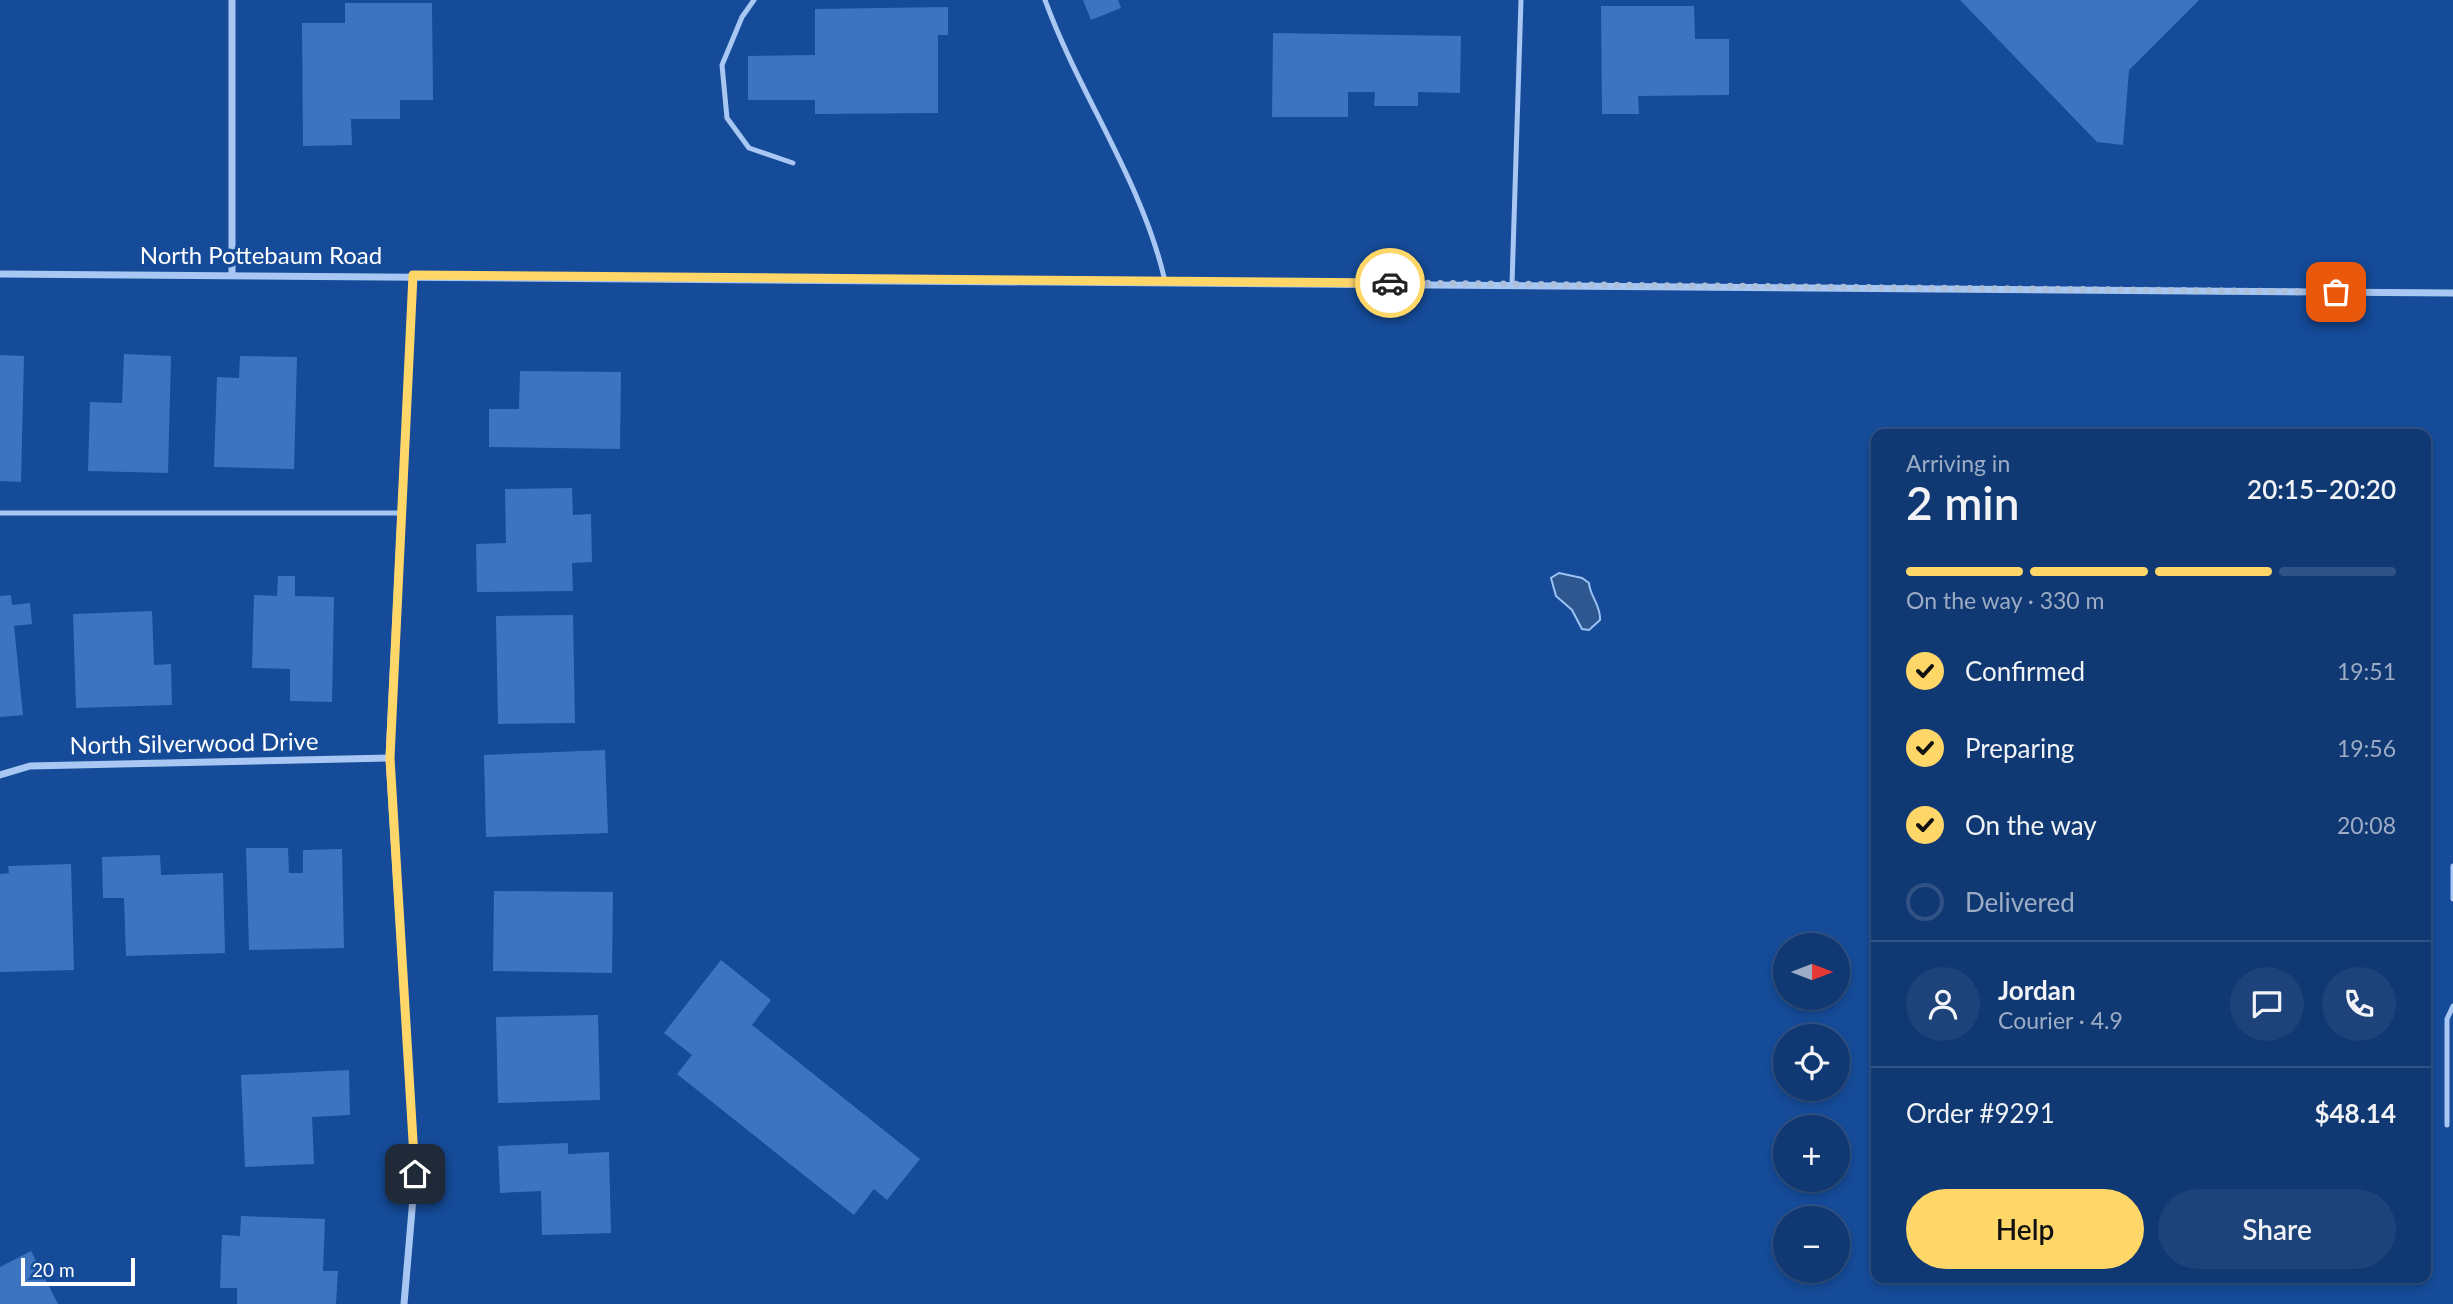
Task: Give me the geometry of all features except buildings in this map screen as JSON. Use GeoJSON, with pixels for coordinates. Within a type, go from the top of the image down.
{"type":"FeatureCollection","features":[{"type":"Feature","properties":{"kind":"street"},"geometry":{"type":"LineString","coordinates":[[232,275],[233,0]]}},
{"type":"Feature","properties":{"kind":"street","name":"North Pottebaum Road"},"geometry":{"type":"LineString","coordinates":[[0,274],[413,275],[2453,293]]}},
{"type":"Feature","properties":{"kind":"street"},"geometry":{"type":"LineString","coordinates":[[404,1304],[407,1297],[415,1174],[390,758],[413,275]]}},
{"type":"Feature","properties":{"kind":"street","name":"North Silverwood Drive"},"geometry":{"type":"LineString","coordinates":[[0,775],[30,766],[390,758]]}},
{"type":"Feature","properties":{"kind":"lane"},"geometry":{"type":"LineString","coordinates":[[754,0],[742,17],[722,65],[727,118],[749,148],[793,163]]}},
{"type":"Feature","properties":{"kind":"lane"},"geometry":{"type":"LineString","coordinates":[[1045,0],[1058,37],[1124,167],[1158,249],[1165,281]]}},
{"type":"Feature","properties":{"kind":"lane"},"geometry":{"type":"LineString","coordinates":[[1513,284],[1521,0]]}},
{"type":"Feature","properties":{"kind":"lane"},"geometry":{"type":"LineString","coordinates":[[0,513],[401,513]]}},
{"type":"Feature","properties":{"kind":"lane"},"geometry":{"type":"LineString","coordinates":[[2453,866],[2453,899]]}},
{"type":"Feature","properties":{"kind":"lane"},"geometry":{"type":"LineString","coordinates":[[2447,1125],[2447,1019],[2453,1006]]}},
{"type":"Feature","properties":{"kind":"water"},"geometry":{"type":"Polygon","coordinates":[[[1559,573],[1582,578],[1589,583],[1600,620],[1589,630],[1582,629],[1572,610],[1556,596],[1551,578],[1559,573]]]}},
{"type":"Feature","properties":{"kind":"way so far"},"geometry":{"type":"LineString","coordinates":[[1390,283],[2336,292]]}},
{"type":"Feature","properties":{"kind":"route"},"geometry":{"type":"LineString","coordinates":[[415,1174],[390,758],[413,275],[1390,283]]}}]}
